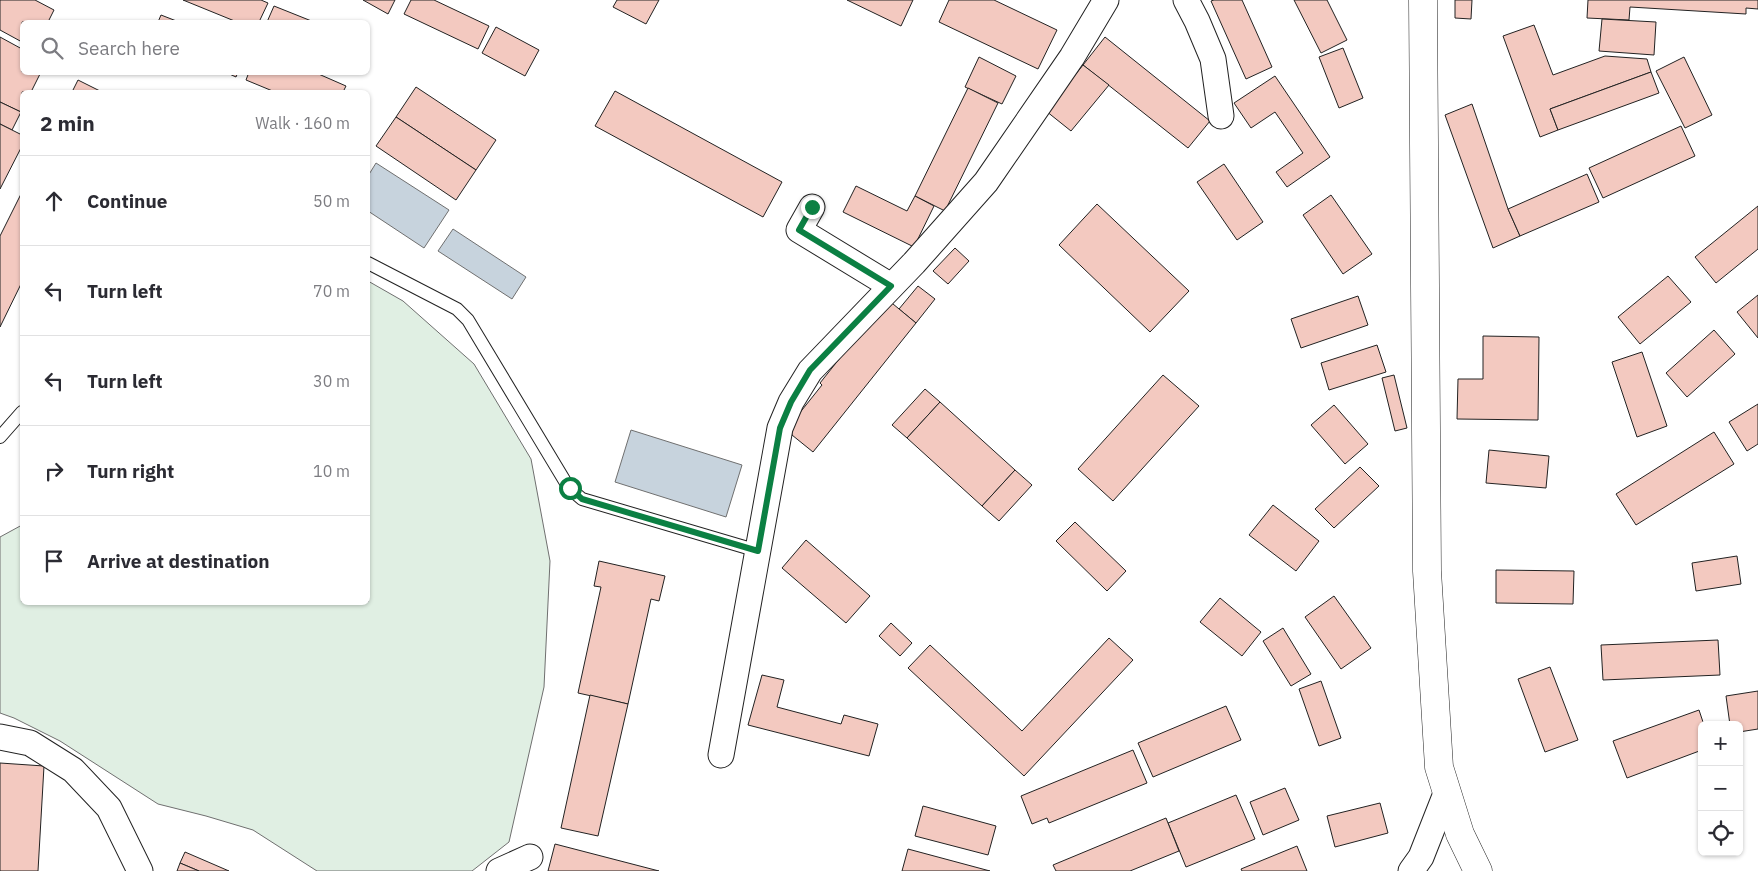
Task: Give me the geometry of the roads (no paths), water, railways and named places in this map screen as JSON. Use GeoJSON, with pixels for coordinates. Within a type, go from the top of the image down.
{"type":"FeatureCollection","features":[{"type":"Feature","properties":{"kind":"street"},"geometry":{"type":"LineString","coordinates":[[721,755],[780,428],[791,402],[810,370],[914,263],[986,182],[1072,58],[1106,0]]}},
{"type":"Feature","properties":{"kind":"street"},"geometry":{"type":"LineString","coordinates":[[1186,0],[1213,59],[1221,116]]}},
{"type":"Feature","properties":{"kind":"street"},"geometry":{"type":"LineString","coordinates":[[1423,0],[1427,572],[1440,767],[1460,834],[1478,871]]}},
{"type":"Feature","properties":{"kind":"street"},"geometry":{"type":"LineString","coordinates":[[812,207],[799,230],[891,286]]}},
{"type":"Feature","properties":{"kind":"street"},"geometry":{"type":"LineString","coordinates":[[0,737],[30,743],[73,770],[109,808],[140,871]]}},
{"type":"Feature","properties":{"kind":"street"},"geometry":{"type":"LineString","coordinates":[[1411,871],[1421,857],[1447,791]]}},
{"type":"Feature","properties":{"kind":"street"},"geometry":{"type":"LineString","coordinates":[[499,871],[530,857]]}},
{"type":"Feature","properties":{"kind":"lane"},"geometry":{"type":"LineString","coordinates":[[370,264],[457,309],[468,320],[570,488],[582,499],[758,551]]}},
{"type":"Feature","properties":{"kind":"lane"},"geometry":{"type":"LineString","coordinates":[[0,436],[20,414]]}}]}
